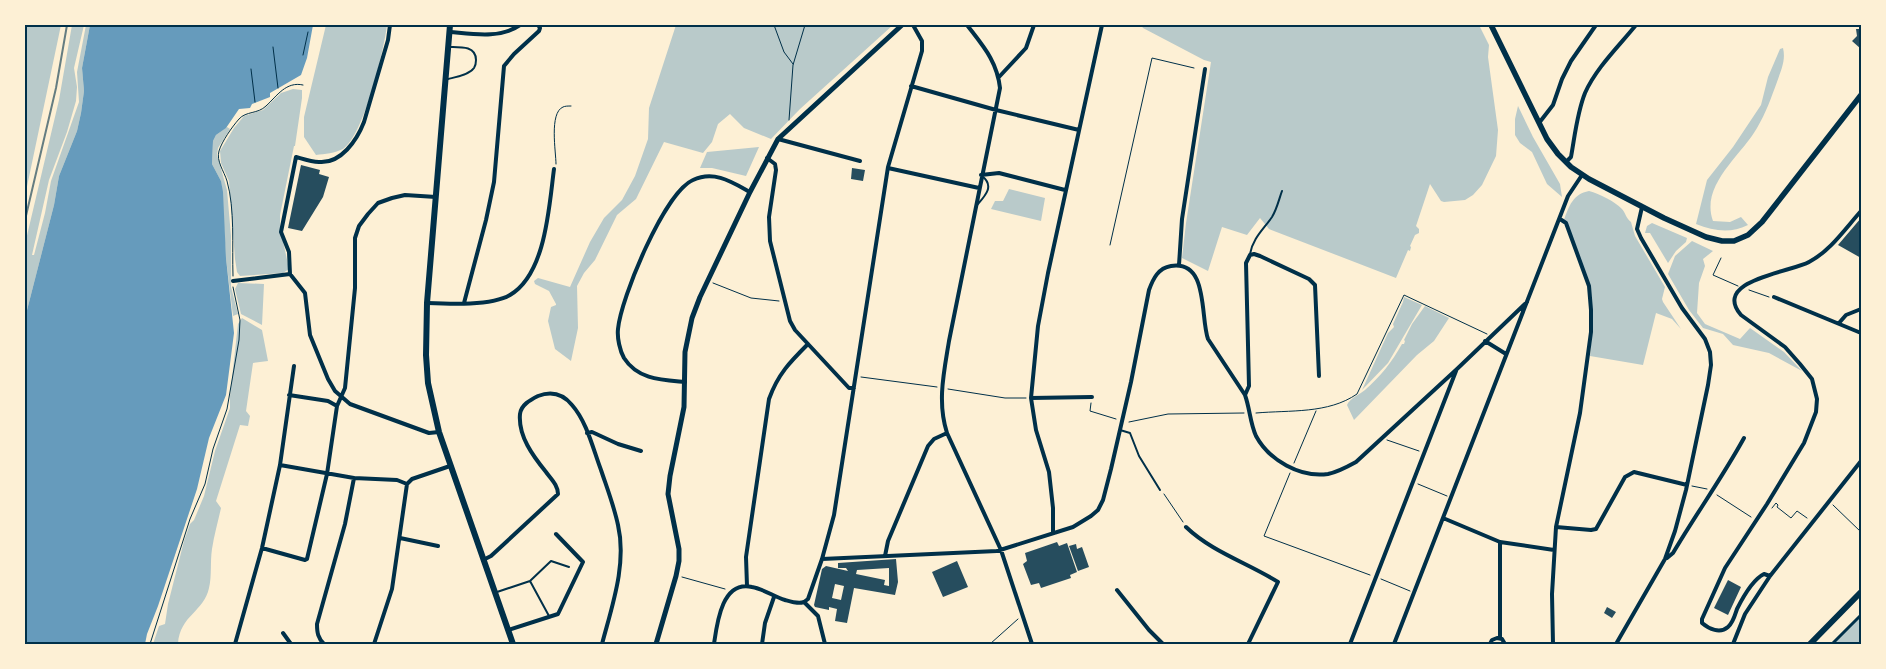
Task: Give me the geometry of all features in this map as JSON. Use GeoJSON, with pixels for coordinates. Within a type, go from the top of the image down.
{"type":"FeatureCollection","features":[{"type":"Feature","properties":{"kind":"main road"},"geometry":{"type":"LineString","coordinates":[[1491,25],[1547,139],[1565,162],[1582,175],[1642,207],[1706,237],[1722,241],[1741,239],[1762,222],[1861,95]]}},
{"type":"Feature","properties":{"kind":"main road"},"geometry":{"type":"LineString","coordinates":[[449,28],[427,303],[426,355],[428,384],[438,432],[513,644]]}},
{"type":"Feature","properties":{"kind":"main road"},"geometry":{"type":"LineString","coordinates":[[1810,644],[1861,592]]}},
{"type":"Feature","properties":{"kind":"street"},"geometry":{"type":"LineString","coordinates":[[390,25],[388,40],[359,134],[352,145],[339,156],[325,162],[296,157],[282,232],[289,252],[290,274],[306,293],[307,322],[315,349],[328,380],[342,398],[350,404],[429,433],[438,432]]}},
{"type":"Feature","properties":{"kind":"street"},"geometry":{"type":"LineString","coordinates":[[449,28],[496,34],[509,32],[520,25]]}},
{"type":"Feature","properties":{"kind":"street"},"geometry":{"type":"LineString","coordinates":[[464,303],[494,182],[504,66],[514,54],[539,32],[540,28],[538,25]]}},
{"type":"Feature","properties":{"kind":"street"},"geometry":{"type":"LineString","coordinates":[[656,644],[679,560],[679,549],[668,494],[681,426],[685,382],[685,352],[688,333],[697,304],[750,192],[778,140],[902,25]]}},
{"type":"Feature","properties":{"kind":"street"},"geometry":{"type":"LineString","coordinates":[[714,644],[726,598],[737,588],[755,587],[774,597],[794,603],[804,602],[808,599],[822,559],[834,515],[888,168],[922,46],[922,41],[913,25]]}},
{"type":"Feature","properties":{"kind":"street"},"geometry":{"type":"LineString","coordinates":[[967,25],[993,61],[999,77],[1000,88],[981,175],[943,378],[941,401],[943,420],[947,433],[1001,550],[1032,644]]}},
{"type":"Feature","properties":{"kind":"street"},"geometry":{"type":"LineString","coordinates":[[999,77],[1026,48],[1034,25]]}},
{"type":"Feature","properties":{"kind":"street"},"geometry":{"type":"LineString","coordinates":[[1053,533],[1053,508],[1049,472],[1036,430],[1030,398],[1040,314],[1065,190],[1102,25]]}},
{"type":"Feature","properties":{"kind":"street"},"geometry":{"type":"LineString","coordinates":[[1539,123],[1553,105],[1562,79],[1571,61],[1596,25]]}},
{"type":"Feature","properties":{"kind":"street"},"geometry":{"type":"LineString","coordinates":[[1565,162],[1571,157],[1579,113],[1593,78],[1636,25]]}},
{"type":"Feature","properties":{"kind":"street"},"geometry":{"type":"LineString","coordinates":[[1179,266],[1182,220],[1204,70]]}},
{"type":"Feature","properties":{"kind":"street"},"geometry":{"type":"LineString","coordinates":[[911,86],[996,110],[1079,130]]}},
{"type":"Feature","properties":{"kind":"street"},"geometry":{"type":"LineString","coordinates":[[778,140],[860,161]]}},
{"type":"Feature","properties":{"kind":"street"},"geometry":{"type":"LineString","coordinates":[[767,158],[772,160],[776,168],[769,217],[770,241],[790,321],[808,344],[849,388],[854,388]]}},
{"type":"Feature","properties":{"kind":"street"},"geometry":{"type":"LineString","coordinates":[[888,168],[979,188]]}},
{"type":"Feature","properties":{"kind":"street"},"geometry":{"type":"LineString","coordinates":[[427,303],[486,304],[511,295],[528,276],[542,249],[547,228],[554,169]]}},
{"type":"Feature","properties":{"kind":"street"},"geometry":{"type":"LineString","coordinates":[[981,175],[999,173],[1065,190]]}},
{"type":"Feature","properties":{"kind":"street"},"geometry":{"type":"LineString","coordinates":[[1394,644],[1571,191],[1582,175]]}},
{"type":"Feature","properties":{"kind":"street"},"geometry":{"type":"LineString","coordinates":[[685,382],[658,380],[643,375],[632,368],[624,358],[617,332],[634,274],[653,233],[676,193],[683,186],[704,176],[714,176],[726,179],[750,192]]}},
{"type":"Feature","properties":{"kind":"street"},"geometry":{"type":"LineString","coordinates":[[262,548],[307,559],[327,474],[337,406],[345,388],[355,288],[355,238],[359,226],[378,203],[405,195],[436,198]]}},
{"type":"Feature","properties":{"kind":"street"},"geometry":{"type":"LineString","coordinates":[[1616,644],[1665,559],[1675,531],[1689,485],[1711,365],[1710,352],[1705,339],[1682,308],[1637,229],[1642,207]]}},
{"type":"Feature","properties":{"kind":"street"},"geometry":{"type":"LineString","coordinates":[[1770,576],[1764,574],[1755,582],[1738,606],[1728,627],[1716,630],[1702,623],[1702,619],[1725,568],[1767,504],[1799,450],[1812,425],[1816,412],[1817,399],[1812,380],[1785,347],[1741,314],[1737,309],[1735,301],[1737,292],[1748,282],[1808,263],[1822,254],[1861,211]]}},
{"type":"Feature","properties":{"kind":"street"},"geometry":{"type":"LineString","coordinates":[[1553,644],[1552,594],[1556,527],[1582,404],[1591,310],[1588,286],[1566,223],[1560,219]]}},
{"type":"Feature","properties":{"kind":"street"},"geometry":{"type":"LineString","coordinates":[[1245,395],[1249,386],[1246,264],[1250,255],[1260,256],[1309,279],[1315,286],[1319,376]]}},
{"type":"Feature","properties":{"kind":"street"},"geometry":{"type":"LineString","coordinates":[[822,559],[1001,550],[1073,527],[1091,516],[1098,510],[1103,500],[1120,430],[1124,421],[1152,279],[1166,267],[1179,266],[1190,270],[1197,277],[1208,339],[1245,395],[1252,426],[1267,451],[1275,459],[1292,468],[1310,473],[1326,474],[1343,470],[1356,462],[1527,302]]}},
{"type":"Feature","properties":{"kind":"street"},"geometry":{"type":"LineString","coordinates":[[233,280],[290,274]]}},
{"type":"Feature","properties":{"kind":"street"},"geometry":{"type":"LineString","coordinates":[[1774,296],[1861,333]]}},
{"type":"Feature","properties":{"kind":"street"},"geometry":{"type":"LineString","coordinates":[[1839,323],[1846,315],[1861,308]]}},
{"type":"Feature","properties":{"kind":"street"},"geometry":{"type":"LineString","coordinates":[[1485,341],[1506,354]]}},
{"type":"Feature","properties":{"kind":"street"},"geometry":{"type":"LineString","coordinates":[[747,586],[746,557],[770,399],[775,382],[782,371],[808,344]]}},
{"type":"Feature","properties":{"kind":"street"},"geometry":{"type":"LineString","coordinates":[[235,644],[262,548],[280,465],[294,366]]}},
{"type":"Feature","properties":{"kind":"street"},"geometry":{"type":"LineString","coordinates":[[1350,644],[1457,369]]}},
{"type":"Feature","properties":{"kind":"street"},"geometry":{"type":"LineString","coordinates":[[483,560],[491,556],[558,494],[557,486],[529,450],[521,428],[520,412],[529,400],[542,395],[557,394],[572,404],[579,414],[618,525],[621,546],[617,582],[602,644]]}},
{"type":"Feature","properties":{"kind":"street"},"geometry":{"type":"LineString","coordinates":[[289,395],[328,401],[337,406]]}},
{"type":"Feature","properties":{"kind":"street"},"geometry":{"type":"LineString","coordinates":[[1030,398],[1092,397]]}},
{"type":"Feature","properties":{"kind":"street"},"geometry":{"type":"LineString","coordinates":[[587,433],[592,432],[618,444],[642,451]]}},
{"type":"Feature","properties":{"kind":"street"},"geometry":{"type":"LineString","coordinates":[[885,556],[888,541],[928,446],[934,439],[947,433]]}},
{"type":"Feature","properties":{"kind":"street"},"geometry":{"type":"LineString","coordinates":[[1665,559],[1673,552],[1697,510],[1712,492],[1744,438]]}},
{"type":"Feature","properties":{"kind":"street"},"geometry":{"type":"LineString","coordinates":[[1733,644],[1746,614],[1770,576],[1861,461]]}},
{"type":"Feature","properties":{"kind":"street"},"geometry":{"type":"LineString","coordinates":[[280,465],[354,478],[397,480],[407,484]]}},
{"type":"Feature","properties":{"kind":"street"},"geometry":{"type":"LineString","coordinates":[[374,644],[392,589],[407,484],[412,479],[450,466]]}},
{"type":"Feature","properties":{"kind":"street"},"geometry":{"type":"LineString","coordinates":[[1556,527],[1596,529],[1626,477],[1634,472],[1689,485]]}},
{"type":"Feature","properties":{"kind":"street"},"geometry":{"type":"LineString","coordinates":[[324,644],[319,639],[317,624],[345,524],[354,478]]}},
{"type":"Feature","properties":{"kind":"street"},"geometry":{"type":"LineString","coordinates":[[1443,518],[1500,542],[1554,550]]}},
{"type":"Feature","properties":{"kind":"street"},"geometry":{"type":"LineString","coordinates":[[1186,527],[1198,539],[1278,582],[1248,644]]}},
{"type":"Feature","properties":{"kind":"street"},"geometry":{"type":"LineString","coordinates":[[508,630],[558,614],[583,562],[556,534]]}},
{"type":"Feature","properties":{"kind":"street"},"geometry":{"type":"LineString","coordinates":[[400,538],[438,546]]}},
{"type":"Feature","properties":{"kind":"street"},"geometry":{"type":"LineString","coordinates":[[1500,542],[1500,638],[1505,644]]}},
{"type":"Feature","properties":{"kind":"street"},"geometry":{"type":"LineString","coordinates":[[1117,590],[1149,630],[1163,644]]}},
{"type":"Feature","properties":{"kind":"street"},"geometry":{"type":"LineString","coordinates":[[762,644],[765,623],[774,597]]}},
{"type":"Feature","properties":{"kind":"street"},"geometry":{"type":"LineString","coordinates":[[804,602],[818,616],[825,644]]}},
{"type":"Feature","properties":{"kind":"street"},"geometry":{"type":"LineString","coordinates":[[1832,644],[1861,615]]}},
{"type":"Feature","properties":{"kind":"street"},"geometry":{"type":"LineString","coordinates":[[283,633],[291,644]]}},
{"type":"Feature","properties":{"kind":"street"},"geometry":{"type":"LineString","coordinates":[[1490,644],[1494,638],[1500,638]]}},
{"type":"Feature","properties":{"kind":"lane"},"geometry":{"type":"LineString","coordinates":[[445,80],[469,72],[477,63],[472,50],[448,47]]}},
{"type":"Feature","properties":{"kind":"lane"},"geometry":{"type":"LineString","coordinates":[[976,207],[986,195],[989,187],[987,180],[981,175]]}},
{"type":"Feature","properties":{"kind":"lane"},"geometry":{"type":"LineString","coordinates":[[1250,255],[1252,244],[1272,217],[1282,191]]}},
{"type":"Feature","properties":{"kind":"lane"},"geometry":{"type":"LineString","coordinates":[[1120,430],[1130,433],[1138,456],[1160,490]]}},
{"type":"Feature","properties":{"kind":"lane"},"geometry":{"type":"LineString","coordinates":[[494,593],[530,581],[551,561],[569,567]]}},
{"type":"Feature","properties":{"kind":"lane"},"geometry":{"type":"LineString","coordinates":[[530,581],[549,616]]}},
{"type":"Feature","properties":{"kind":"path"},"geometry":{"type":"LineString","coordinates":[[774,25],[784,52],[794,65]]}},
{"type":"Feature","properties":{"kind":"path"},"geometry":{"type":"LineString","coordinates":[[789,121],[794,65],[805,25]]}},
{"type":"Feature","properties":{"kind":"path"},"geometry":{"type":"LineString","coordinates":[[303,55],[308,32]]}},
{"type":"Feature","properties":{"kind":"path"},"geometry":{"type":"LineString","coordinates":[[273,47],[278,88]]}},
{"type":"Feature","properties":{"kind":"path"},"geometry":{"type":"LineString","coordinates":[[1110,245],[1152,58],[1194,68]]}},
{"type":"Feature","properties":{"kind":"path"},"geometry":{"type":"LineString","coordinates":[[251,69],[255,102]]}},
{"type":"Feature","properties":{"kind":"path"},"geometry":{"type":"LineString","coordinates":[[150,644],[190,519],[205,484],[213,449],[228,409],[239,340],[240,320],[233,290],[230,196],[220,163],[219,151],[237,121],[244,115],[263,109],[280,92],[291,85],[303,85]]}},
{"type":"Feature","properties":{"kind":"path"},"geometry":{"type":"LineString","coordinates":[[554,169],[556,163],[553,140],[556,117],[558,111],[563,107],[571,106]]}},
{"type":"Feature","properties":{"kind":"path"},"geometry":{"type":"LineString","coordinates":[[1721,258],[1714,275],[1739,286]]}},
{"type":"Feature","properties":{"kind":"path"},"geometry":{"type":"LineString","coordinates":[[707,280],[751,298],[785,302]]}},
{"type":"Feature","properties":{"kind":"path"},"geometry":{"type":"LineString","coordinates":[[1746,289],[1770,298],[1774,296]]}},
{"type":"Feature","properties":{"kind":"path"},"geometry":{"type":"LineString","coordinates":[[1092,397],[1090,412],[1124,421],[1168,414],[1316,410],[1334,406],[1347,401],[1357,394],[1404,296],[1484,333]]}},
{"type":"Feature","properties":{"kind":"path"},"geometry":{"type":"LineString","coordinates":[[1316,410],[1264,536],[1372,576]]}},
{"type":"Feature","properties":{"kind":"path"},"geometry":{"type":"LineString","coordinates":[[1386,440],[1424,452]]}},
{"type":"Feature","properties":{"kind":"path"},"geometry":{"type":"LineString","coordinates":[[1417,484],[1447,496]]}},
{"type":"Feature","properties":{"kind":"path"},"geometry":{"type":"LineString","coordinates":[[1689,485],[1712,492],[1752,518],[1750,522]]}},
{"type":"Feature","properties":{"kind":"path"},"geometry":{"type":"LineString","coordinates":[[1160,490],[1186,527]]}},
{"type":"Feature","properties":{"kind":"path"},"geometry":{"type":"LineString","coordinates":[[1771,508],[1776,503],[1778,505],[1776,507],[1791,518],[1797,510],[1806,518]]}},
{"type":"Feature","properties":{"kind":"path"},"geometry":{"type":"LineString","coordinates":[[1832,504],[1861,532]]}},
{"type":"Feature","properties":{"kind":"path"},"geometry":{"type":"LineString","coordinates":[[682,577],[725,589]]}},
{"type":"Feature","properties":{"kind":"path"},"geometry":{"type":"LineString","coordinates":[[1381,579],[1410,591]]}},
{"type":"Feature","properties":{"kind":"path"},"geometry":{"type":"LineString","coordinates":[[990,644],[1022,615]]}},
{"type":"Feature","properties":{"kind":"shaded area"},"geometry":{"type":"Polygon","coordinates":[[[25,25],[61,25],[25,196],[25,25]]]}},
{"type":"Feature","properties":{"kind":"shaded area"},"geometry":{"type":"Polygon","coordinates":[[[72,25],[84,25],[74,68],[77,87],[76,101],[67,132],[49,180],[32,255],[34,255],[45,213],[51,181],[79,102],[77,72],[86,25],[90,25],[82,68],[84,91],[81,113],[77,131],[59,176],[54,205],[25,318],[25,244],[59,100],[72,25]]]}},
{"type":"Feature","properties":{"kind":"shaded area"},"geometry":{"type":"Polygon","coordinates":[[[326,25],[387,25],[372,91],[351,141],[343,149],[316,155],[304,137],[304,117],[326,25]]]}},
{"type":"Feature","properties":{"kind":"shaded area"},"geometry":{"type":"Polygon","coordinates":[[[676,25],[893,25],[800,109],[771,139],[744,128],[730,114],[718,124],[712,142],[703,153],[664,142],[636,199],[617,215],[595,260],[584,273],[577,286],[578,328],[571,361],[555,349],[548,321],[551,307],[556,304],[549,291],[535,284],[534,281],[538,278],[570,287],[590,242],[604,218],[622,200],[635,176],[648,139],[649,108],[676,25]]]}},
{"type":"Feature","properties":{"kind":"shaded area"},"geometry":{"type":"Polygon","coordinates":[[[1141,25],[1479,25],[1489,45],[1488,57],[1498,130],[1496,156],[1482,185],[1473,195],[1465,200],[1441,201],[1430,184],[1416,226],[1419,229],[1419,233],[1415,235],[1410,251],[1408,250],[1396,278],[1269,229],[1260,218],[1247,235],[1222,227],[1208,271],[1182,258],[1211,62],[1143,28],[1141,25]]]}},
{"type":"Feature","properties":{"kind":"shaded area"},"geometry":{"type":"Polygon","coordinates":[[[1783,48],[1784,57],[1781,69],[1763,117],[1750,139],[1724,172],[1712,195],[1713,221],[1730,222],[1741,217],[1748,225],[1735,230],[1722,230],[1696,224],[1707,180],[1733,147],[1761,105],[1768,77],[1780,49],[1783,48]]]}},
{"type":"Feature","properties":{"kind":"shaded area"},"geometry":{"type":"Polygon","coordinates":[[[293,89],[302,90],[302,98],[295,146],[280,215],[280,227],[289,269],[283,273],[240,276],[237,272],[235,259],[229,181],[221,163],[220,151],[244,116],[263,110],[281,93],[293,89]]]}},
{"type":"Feature","properties":{"kind":"shaded area"},"geometry":{"type":"Polygon","coordinates":[[[1518,106],[1560,184],[1562,197],[1547,184],[1532,152],[1520,143],[1515,135],[1515,119],[1518,106]]]}},
{"type":"Feature","properties":{"kind":"shaded area"},"geometry":{"type":"Polygon","coordinates":[[[227,127],[230,129],[218,148],[217,155],[227,190],[231,236],[231,287],[238,314],[233,316],[226,258],[221,181],[212,164],[213,141],[216,135],[227,127]]]}},
{"type":"Feature","properties":{"kind":"shaded area"},"geometry":{"type":"Polygon","coordinates":[[[759,147],[746,176],[712,168],[700,168],[707,152],[759,147]]]}},
{"type":"Feature","properties":{"kind":"shaded area"},"geometry":{"type":"Polygon","coordinates":[[[1009,189],[1045,198],[1041,221],[991,209],[995,201],[1003,201],[1009,189]]]}},
{"type":"Feature","properties":{"kind":"shaded area"},"geometry":{"type":"Polygon","coordinates":[[[1589,191],[1615,203],[1631,222],[1635,236],[1665,287],[1663,302],[1681,329],[1672,319],[1656,313],[1643,365],[1590,356],[1593,324],[1590,285],[1564,220],[1575,198],[1589,191]]]}},
{"type":"Feature","properties":{"kind":"shaded area"},"geometry":{"type":"Polygon","coordinates":[[[1652,223],[1687,238],[1686,242],[1676,251],[1668,263],[1650,233],[1645,233],[1647,226],[1652,223]]]}},
{"type":"Feature","properties":{"kind":"shaded area"},"geometry":{"type":"Polygon","coordinates":[[[1692,241],[1713,251],[1703,259],[1705,266],[1699,283],[1697,313],[1705,324],[1740,339],[1750,328],[1784,352],[1802,371],[1769,353],[1733,345],[1723,334],[1703,328],[1689,310],[1668,274],[1675,256],[1692,241]]]}},
{"type":"Feature","properties":{"kind":"shaded area"},"geometry":{"type":"Polygon","coordinates":[[[238,283],[264,284],[262,325],[241,314],[235,289],[238,283]]]}},
{"type":"Feature","properties":{"kind":"shaded area"},"geometry":{"type":"Polygon","coordinates":[[[1404,297],[1422,305],[1388,363],[1362,390],[1388,333],[1394,327],[1393,324],[1404,297]]]}},
{"type":"Feature","properties":{"kind":"shaded area"},"geometry":{"type":"Polygon","coordinates":[[[1425,306],[1449,318],[1434,341],[1417,355],[1354,420],[1347,405],[1348,403],[1352,398],[1363,392],[1385,369],[1402,344],[1404,344],[1412,324],[1425,306]]]}},
{"type":"Feature","properties":{"kind":"shaded area"},"geometry":{"type":"Polygon","coordinates":[[[242,318],[262,330],[268,361],[253,363],[246,411],[250,416],[248,426],[240,425],[216,501],[221,508],[212,549],[209,588],[202,603],[183,626],[178,644],[153,644],[159,626],[165,624],[168,604],[184,541],[204,496],[215,451],[230,408],[238,324],[242,318]]]}},
{"type":"Feature","properties":{"kind":"shaded area"},"geometry":{"type":"Polygon","coordinates":[[[1861,615],[1861,644],[1832,644],[1861,615]]]}},
{"type":"Feature","properties":{"kind":"water"},"geometry":{"type":"Polygon","coordinates":[[[90,25],[313,25],[307,58],[301,75],[270,93],[270,97],[252,104],[250,108],[239,109],[226,128],[216,135],[213,141],[212,164],[221,181],[223,192],[226,258],[234,333],[226,395],[209,438],[197,489],[145,644],[25,644],[25,318],[54,205],[59,176],[77,131],[81,113],[84,91],[82,68],[90,25]]]}},
{"type":"Feature","properties":{"kind":"building"},"geometry":{"type":"Polygon","coordinates":[[[1856,29],[1861,29],[1861,49],[1852,41],[1857,36],[1856,29]]]}},
{"type":"Feature","properties":{"kind":"building"},"geometry":{"type":"Polygon","coordinates":[[[301,165],[320,170],[319,174],[329,177],[323,197],[302,231],[288,228],[301,165]]]}},
{"type":"Feature","properties":{"kind":"building"},"geometry":{"type":"Polygon","coordinates":[[[852,168],[865,170],[863,181],[851,179],[852,168]]]}},
{"type":"Feature","properties":{"kind":"building"},"geometry":{"type":"Polygon","coordinates":[[[1861,218],[1861,258],[1838,245],[1861,218]]]}},
{"type":"Feature","properties":{"kind":"building"},"geometry":{"type":"Polygon","coordinates":[[[1057,542],[1059,546],[1067,543],[1077,572],[1070,575],[1071,578],[1041,588],[1039,583],[1031,585],[1023,564],[1027,561],[1025,553],[1057,542]]]}},
{"type":"Feature","properties":{"kind":"building"},"geometry":{"type":"Polygon","coordinates":[[[1076,544],[1077,549],[1082,547],[1089,567],[1078,571],[1069,546],[1076,544]]]}},
{"type":"Feature","properties":{"kind":"building"},"geometry":{"type":"Polygon","coordinates":[[[896,559],[898,582],[895,595],[854,588],[847,623],[835,621],[837,609],[829,607],[829,610],[815,607],[814,605],[822,569],[826,566],[848,571],[846,568],[838,568],[838,563],[896,559]],[[889,568],[857,570],[856,574],[885,580],[884,585],[889,586],[889,568]],[[835,584],[832,598],[841,600],[844,586],[835,584]]]}},
{"type":"Feature","properties":{"kind":"building"},"geometry":{"type":"Polygon","coordinates":[[[957,561],[968,587],[943,597],[932,572],[957,561]]]}},
{"type":"Feature","properties":{"kind":"building"},"geometry":{"type":"Polygon","coordinates":[[[1728,580],[1741,587],[1728,615],[1714,608],[1728,580]]]}},
{"type":"Feature","properties":{"kind":"building"},"geometry":{"type":"Polygon","coordinates":[[[1607,607],[1616,612],[1612,618],[1604,613],[1607,607]]]}},
{"type":"Feature","properties":{"kind":"railway"},"geometry":{"type":"LineString","coordinates":[[25,220],[56,88],[67,25]]}}]}
